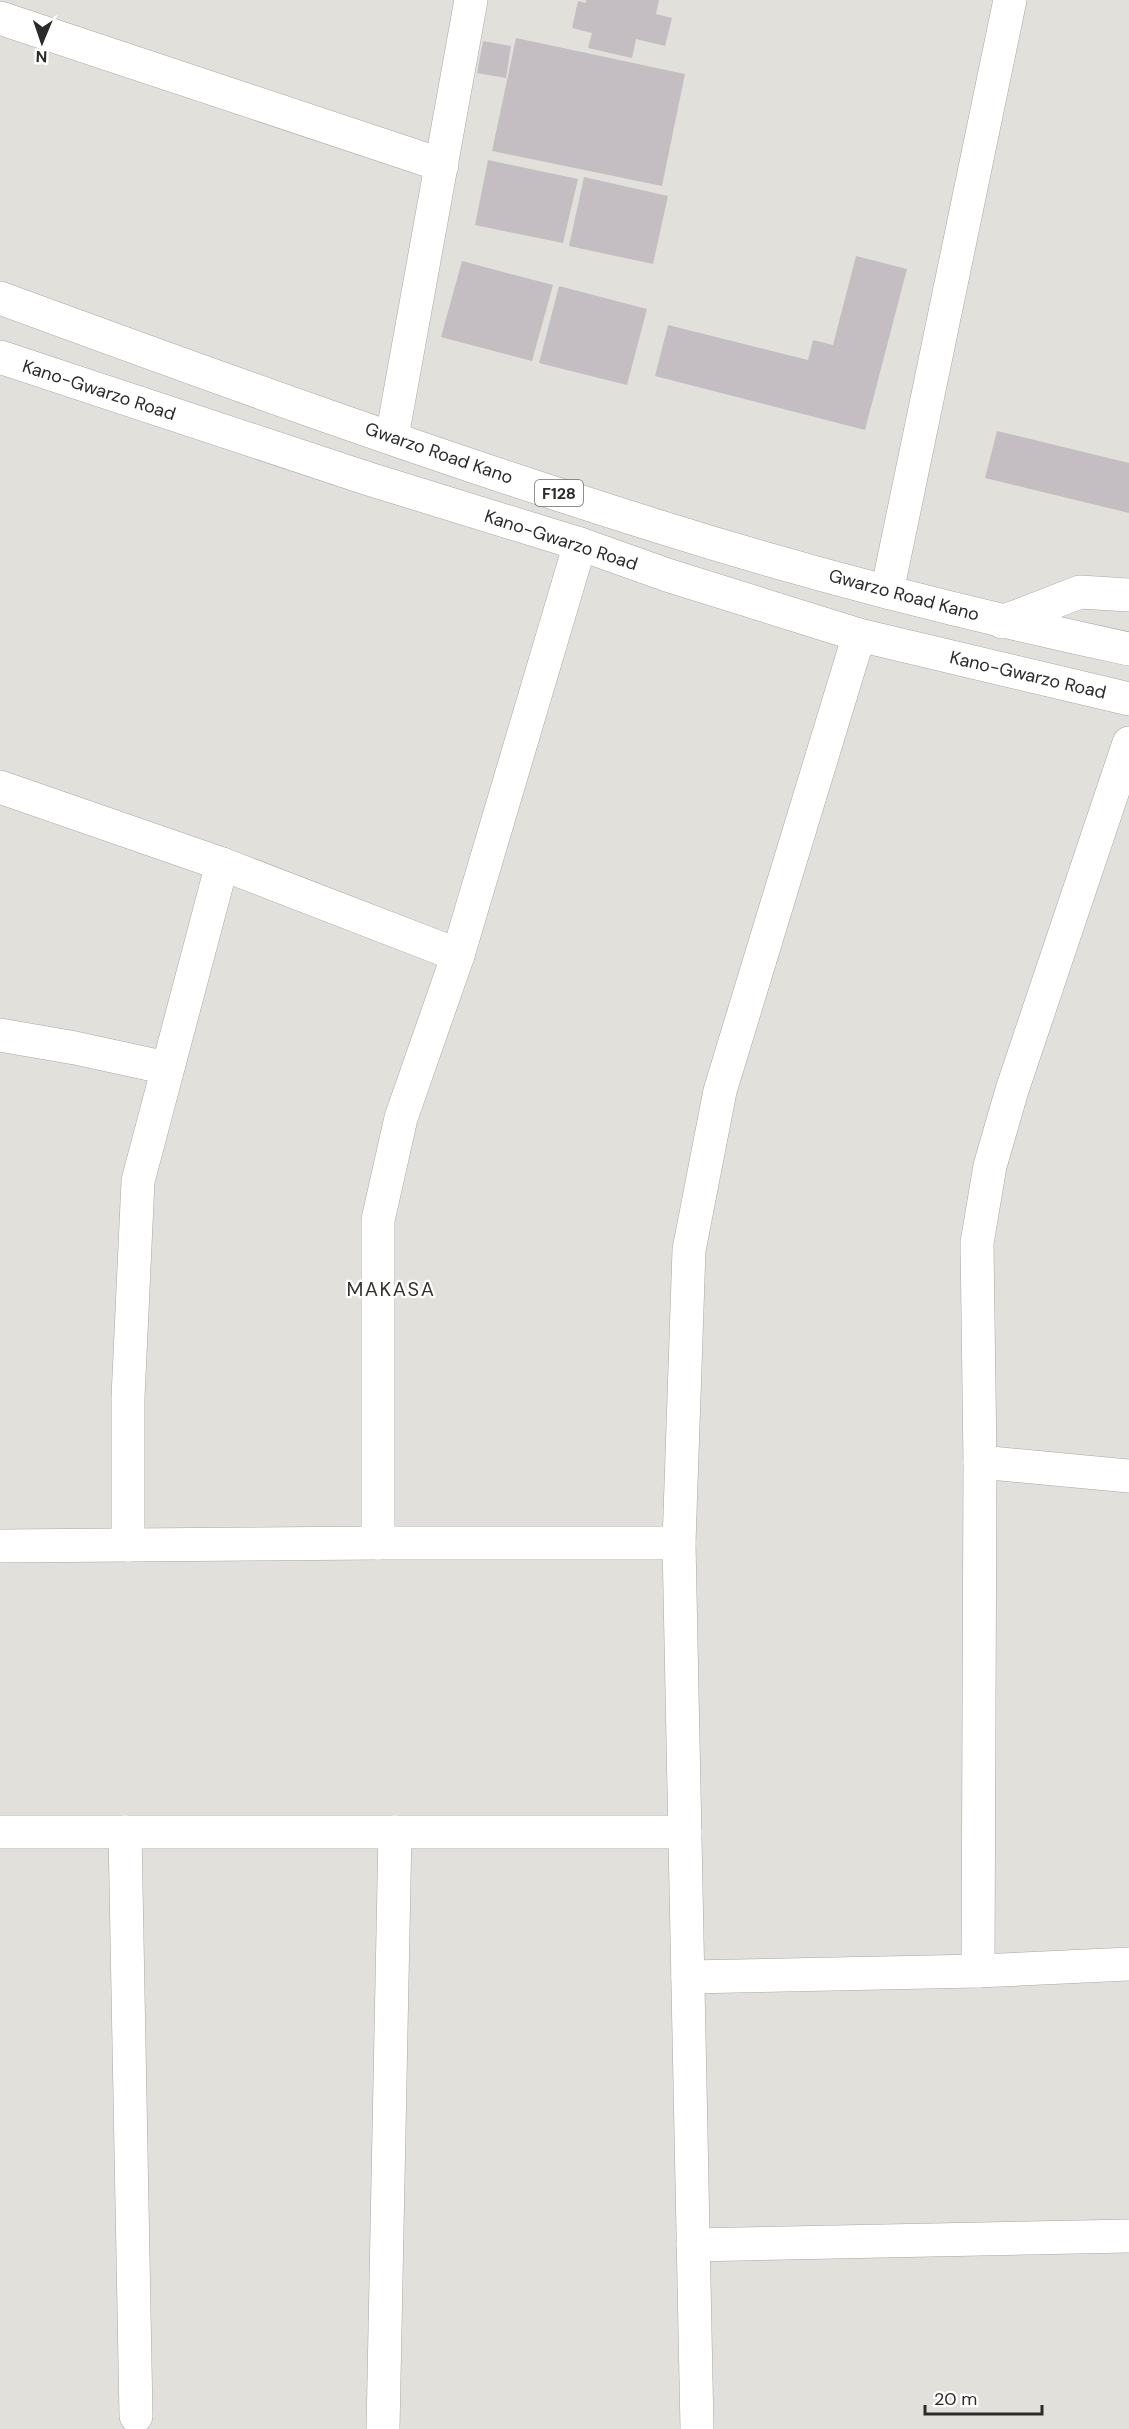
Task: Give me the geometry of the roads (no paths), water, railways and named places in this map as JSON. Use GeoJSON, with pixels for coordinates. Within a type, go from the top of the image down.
{"type":"FeatureCollection","features":[{"type":"Feature","properties":{"kind":"street"},"geometry":{"type":"LineString","coordinates":[[392,437],[471,0]]}},
{"type":"Feature","properties":{"kind":"street"},"geometry":{"type":"LineString","coordinates":[[887,592],[1011,0]]}},
{"type":"Feature","properties":{"kind":"street"},"geometry":{"type":"LineString","coordinates":[[0,18],[442,165]]}},
{"type":"Feature","properties":{"kind":"street","name":"Gwarzo Road Kano"},"geometry":{"type":"LineString","coordinates":[[0,298],[209,375],[658,526],[887,592],[1002,622],[1129,649]]}},
{"type":"Feature","properties":{"kind":"street","name":"Kano-Gwarzo Road"},"geometry":{"type":"LineString","coordinates":[[0,357],[369,479],[580,544],[667,575],[859,635],[1129,699]]}},
{"type":"Feature","properties":{"kind":"street"},"geometry":{"type":"LineString","coordinates":[[378,1543],[378,1220],[401,1118],[458,955],[580,544]]}},
{"type":"Feature","properties":{"kind":"street"},"geometry":{"type":"LineString","coordinates":[[1002,622],[1080,592],[1129,595]]}},
{"type":"Feature","properties":{"kind":"street"},"geometry":{"type":"LineString","coordinates":[[697,2429],[679,1544],[689,1251],[720,1091],[859,635]]}},
{"type":"Feature","properties":{"kind":"street"},"geometry":{"type":"LineString","coordinates":[[978,1971],[980,1462],[977,1243],[990,1166],[1012,1090],[1129,743]]}},
{"type":"Feature","properties":{"kind":"street"},"geometry":{"type":"LineString","coordinates":[[0,787],[222,864],[458,955]]}},
{"type":"Feature","properties":{"kind":"street"},"geometry":{"type":"LineString","coordinates":[[128,1545],[128,1398],[138,1181],[222,864]]}},
{"type":"Feature","properties":{"kind":"street"},"geometry":{"type":"LineString","coordinates":[[0,1035],[167,1068]]}},
{"type":"Feature","properties":{"kind":"street"},"geometry":{"type":"LineString","coordinates":[[980,1462],[1129,1476]]}},
{"type":"Feature","properties":{"kind":"street"},"geometry":{"type":"LineString","coordinates":[[0,1546],[378,1543],[679,1544]]}},
{"type":"Feature","properties":{"kind":"street"},"geometry":{"type":"LineString","coordinates":[[0,1832],[685,1832]]}},
{"type":"Feature","properties":{"kind":"street"},"geometry":{"type":"LineString","coordinates":[[125,1832],[136,2416]]}},
{"type":"Feature","properties":{"kind":"street"},"geometry":{"type":"LineString","coordinates":[[383,2429],[395,1832]]}},
{"type":"Feature","properties":{"kind":"street"},"geometry":{"type":"LineString","coordinates":[[688,1977],[978,1971],[1129,1964]]}},
{"type":"Feature","properties":{"kind":"street"},"geometry":{"type":"LineString","coordinates":[[693,2246],[1129,2236]]}},
{"type":"Feature","properties":{"kind":"district","name":"MAKASA"},"geometry":{"type":"Point","coordinates":[391,1289]}}]}
